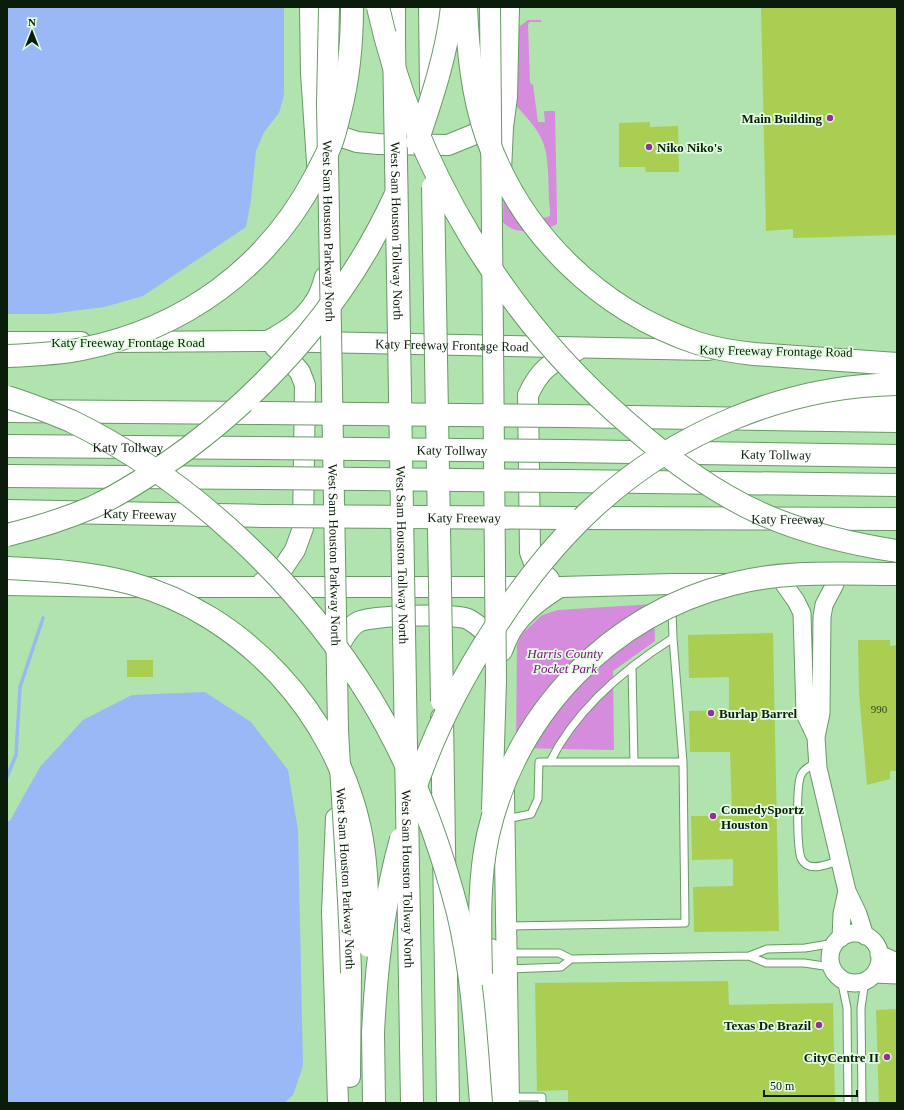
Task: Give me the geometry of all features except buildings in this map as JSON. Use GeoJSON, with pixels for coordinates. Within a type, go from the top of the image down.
{"type":"FeatureCollection","features":[{"type":"Feature","properties":{"kind":"highway"},"geometry":{"type":"LineString","coordinates":[[7,356],[82,350],[146,331],[177,317],[206,300],[228,284],[255,259],[280,231],[296,210],[331,144],[345,92],[350,65],[352,7]]}},
{"type":"Feature","properties":{"kind":"highway"},"geometry":{"type":"LineString","coordinates":[[378,7],[383,33],[417,132],[456,212],[473,242],[514,302],[544,339],[581,380],[612,410],[666,456],[730,498],[762,514],[827,536],[861,545],[897,551]]}},
{"type":"Feature","properties":{"kind":"highway","name":"West Sam Houston Tollway North"},"geometry":{"type":"LineString","coordinates":[[394,7],[412,1103]]}},
{"type":"Feature","properties":{"kind":"highway"},"geometry":{"type":"LineString","coordinates":[[430,7],[448,1103]]}},
{"type":"Feature","properties":{"kind":"highway"},"geometry":{"type":"LineString","coordinates":[[7,536],[69,517],[117,495],[169,463],[221,423],[270,378],[294,351],[338,295],[356,267],[389,209],[402,181],[426,116],[446,41],[452,7]]}},
{"type":"Feature","properties":{"kind":"highway"},"geometry":{"type":"LineString","coordinates":[[466,7],[470,63],[478,110],[486,135],[506,182],[530,221],[546,242],[559,256],[598,291],[630,312],[652,324],[682,337],[731,351],[897,364]]}},
{"type":"Feature","properties":{"kind":"highway"},"geometry":{"type":"LineString","coordinates":[[373,1033],[380,934],[394,864],[421,773],[432,743],[476,657],[503,614],[532,575],[571,531],[605,498],[638,470],[686,441],[750,412],[777,403],[834,389],[897,384]]}},
{"type":"Feature","properties":{"kind":"highway"},"geometry":{"type":"LineString","coordinates":[[7,397],[44,410],[93,433],[160,474],[192,498],[242,542],[286,585],[311,614],[371,699],[410,777],[427,816],[440,850],[450,886],[465,946],[470,975],[482,1103]]}},
{"type":"Feature","properties":{"kind":"highway"},"geometry":{"type":"LineString","coordinates":[[651,417],[848,402],[897,400]]}},
{"type":"Feature","properties":{"kind":"highway"},"geometry":{"type":"LineString","coordinates":[[7,402],[106,412]]}},
{"type":"Feature","properties":{"kind":"highway"},"geometry":{"type":"LineString","coordinates":[[7,411],[565,416],[897,421]]}},
{"type":"Feature","properties":{"kind":"highway","name":"Katy Tollway"},"geometry":{"type":"LineString","coordinates":[[7,446],[565,451],[897,456]]}},
{"type":"Feature","properties":{"kind":"highway"},"geometry":{"type":"LineString","coordinates":[[7,476],[897,485]]}},
{"type":"Feature","properties":{"kind":"highway","name":"Katy Freeway"},"geometry":{"type":"LineString","coordinates":[[7,511],[263,516],[897,519]]}},
{"type":"Feature","properties":{"kind":"highway"},"geometry":{"type":"LineString","coordinates":[[7,523],[138,513]]}},
{"type":"Feature","properties":{"kind":"highway"},"geometry":{"type":"LineString","coordinates":[[860,519],[897,525]]}},
{"type":"Feature","properties":{"kind":"highway"},"geometry":{"type":"LineString","coordinates":[[7,568],[54,570],[90,574],[130,583],[155,591],[202,613],[242,640],[291,688],[306,707],[332,752],[346,782],[360,829],[366,876],[373,1033],[374,1103]]}},
{"type":"Feature","properties":{"kind":"highway"},"geometry":{"type":"LineString","coordinates":[[482,1103],[480,933],[484,856],[492,819],[508,774],[529,733],[544,711],[572,677],[607,646],[644,619],[693,596],[733,584],[787,575],[897,574]]}},
{"type":"Feature","properties":{"kind":"main road"},"geometry":{"type":"LineString","coordinates":[[310,7],[311,73],[325,276],[335,342],[341,587],[332,912],[338,1103]]}},
{"type":"Feature","properties":{"kind":"main road","name":"West Sam Houston Parkway North"},"geometry":{"type":"LineString","coordinates":[[329,7],[327,104],[338,729],[342,817],[349,902],[351,973],[350,1103]]}},
{"type":"Feature","properties":{"kind":"main road"},"geometry":{"type":"LineString","coordinates":[[490,7],[496,681],[490,874],[504,1101]]}},
{"type":"Feature","properties":{"kind":"main road"},"geometry":{"type":"LineString","coordinates":[[504,1101],[506,926],[498,346],[498,222],[503,127],[507,97],[509,7]]}},
{"type":"Feature","properties":{"kind":"main road"},"geometry":{"type":"LineString","coordinates":[[311,73],[317,101],[322,114],[330,126],[342,136],[357,142],[378,144],[448,145],[475,134],[491,119],[507,97]]}},
{"type":"Feature","properties":{"kind":"main road"},"geometry":{"type":"LineString","coordinates":[[255,587],[281,571],[295,550],[303,528],[305,385],[300,372],[288,358],[268,341],[290,329],[306,314],[317,300],[325,276]]}},
{"type":"Feature","properties":{"kind":"main road"},"geometry":{"type":"LineString","coordinates":[[498,290],[500,296],[509,309],[521,322],[531,329],[561,342],[593,347]]}},
{"type":"Feature","properties":{"kind":"main road","name":"Katy Freeway Frontage Road"},"geometry":{"type":"LineString","coordinates":[[7,342],[268,341],[897,353]]}},
{"type":"Feature","properties":{"kind":"main road"},"geometry":{"type":"LineString","coordinates":[[560,587],[535,566],[530,552],[528,395],[535,380],[544,370],[560,358],[580,350],[593,347]]}},
{"type":"Feature","properties":{"kind":"main road"},"geometry":{"type":"LineString","coordinates":[[7,586],[560,587],[671,591],[784,584],[897,584]]}},
{"type":"Feature","properties":{"kind":"main road"},"geometry":{"type":"LineString","coordinates":[[255,587],[296,607],[320,623],[339,646]]}},
{"type":"Feature","properties":{"kind":"main road"},"geometry":{"type":"LineString","coordinates":[[502,651],[512,629],[523,615],[538,601],[560,587]]}},
{"type":"Feature","properties":{"kind":"main road"},"geometry":{"type":"LineString","coordinates":[[339,646],[349,630],[358,622],[374,617],[454,616],[467,618],[481,628],[502,651]]}},
{"type":"Feature","properties":{"kind":"street"},"geometry":{"type":"LineString","coordinates":[[784,584],[796,601],[802,613],[805,714],[816,737]]}},
{"type":"Feature","properties":{"kind":"street"},"geometry":{"type":"LineString","coordinates":[[835,584],[824,605],[822,617],[821,713],[816,737],[817,762],[825,802],[847,891],[858,914],[865,936]]}},
{"type":"Feature","properties":{"kind":"street"},"geometry":{"type":"LineString","coordinates":[[847,891],[838,940],[831,950],[830,958],[836,973],[848,982],[855,983],[869,977],[897,975]]}},
{"type":"Feature","properties":{"kind":"street"},"geometry":{"type":"LineString","coordinates":[[838,940],[849,934],[857,934],[865,936],[872,941],[879,954],[877,968],[869,977]]}},
{"type":"Feature","properties":{"kind":"street"},"geometry":{"type":"LineString","coordinates":[[879,954],[897,962]]}},
{"type":"Feature","properties":{"kind":"lane"},"geometry":{"type":"LineString","coordinates":[[506,926],[685,923],[683,762],[673,638],[671,591]]}},
{"type":"Feature","properties":{"kind":"lane"},"geometry":{"type":"LineString","coordinates":[[550,762],[558,746],[576,720],[632,666],[673,638]]}},
{"type":"Feature","properties":{"kind":"lane"},"geometry":{"type":"LineString","coordinates":[[632,666],[634,762]]}},
{"type":"Feature","properties":{"kind":"lane"},"geometry":{"type":"LineString","coordinates":[[504,820],[531,814],[538,799],[539,762],[683,762]]}},
{"type":"Feature","properties":{"kind":"lane"},"geometry":{"type":"LineString","coordinates":[[817,762],[803,771],[800,777],[798,800],[799,846],[801,857],[805,864],[810,866],[820,866],[840,861]]}},
{"type":"Feature","properties":{"kind":"lane"},"geometry":{"type":"LineString","coordinates":[[506,961],[559,953],[571,959],[749,956],[767,949],[805,948],[838,940]]}},
{"type":"Feature","properties":{"kind":"lane"},"geometry":{"type":"LineString","coordinates":[[749,956],[766,963],[804,963],[836,973],[847,1008],[848,1103]]}},
{"type":"Feature","properties":{"kind":"lane"},"geometry":{"type":"LineString","coordinates":[[506,961],[561,966],[571,959]]}},
{"type":"Feature","properties":{"kind":"lane"},"geometry":{"type":"LineString","coordinates":[[862,1103],[861,1008],[869,977]]}},
{"type":"Feature","properties":{"kind":"lane"},"geometry":{"type":"LineString","coordinates":[[504,1101],[542,1097],[542,1103]]}},
{"type":"Feature","properties":{"kind":"green space"},"geometry":{"type":"Polygon","coordinates":[[[528,20],[541,20],[541,22],[530,22],[528,24],[530,83],[533,85],[538,122],[545,122],[545,111],[555,111],[557,224],[537,231],[521,231],[508,226],[503,222],[504,179],[532,214],[544,218],[550,216],[548,165],[544,144],[536,129],[514,103],[517,32],[520,26],[528,20]]]}},
{"type":"Feature","properties":{"kind":"green space","name":"Harris County Pocket Park"},"geometry":{"type":"Polygon","coordinates":[[[654,604],[655,641],[613,671],[614,750],[516,748],[517,645],[522,634],[542,615],[558,610],[654,604]]]}},
{"type":"Feature","properties":{"kind":"water"},"geometry":{"type":"Polygon","coordinates":[[[7,7],[284,7],[284,95],[279,113],[264,132],[256,151],[251,200],[246,227],[143,296],[104,307],[50,314],[7,314],[7,7]]]}},
{"type":"Feature","properties":{"kind":"water"},"geometry":{"type":"Polygon","coordinates":[[[205,692],[251,722],[288,770],[298,830],[303,1066],[293,1095],[284,1103],[7,1103],[7,826],[40,767],[83,720],[132,695],[205,692]]]}},
{"type":"Feature","properties":{"kind":"waterway"},"geometry":{"type":"LineString","coordinates":[[7,777],[16,755],[20,687],[43,618]]}},
{"type":"Feature","properties":{"kind":"place","name":"Main Building"},"geometry":{"type":"Point","coordinates":[830,118]}},
{"type":"Feature","properties":{"kind":"place","name":"Niko Niko's"},"geometry":{"type":"Point","coordinates":[649,147]}},
{"type":"Feature","properties":{"kind":"place","name":"Burlap Barrel"},"geometry":{"type":"Point","coordinates":[711,713]}},
{"type":"Feature","properties":{"kind":"place","name":"ComedySportz Houston"},"geometry":{"type":"Point","coordinates":[713,816]}},
{"type":"Feature","properties":{"kind":"place","name":"Texas De Brazil"},"geometry":{"type":"Point","coordinates":[819,1025]}},
{"type":"Feature","properties":{"kind":"place","name":"CityCentre II"},"geometry":{"type":"Point","coordinates":[887,1057]}}]}
